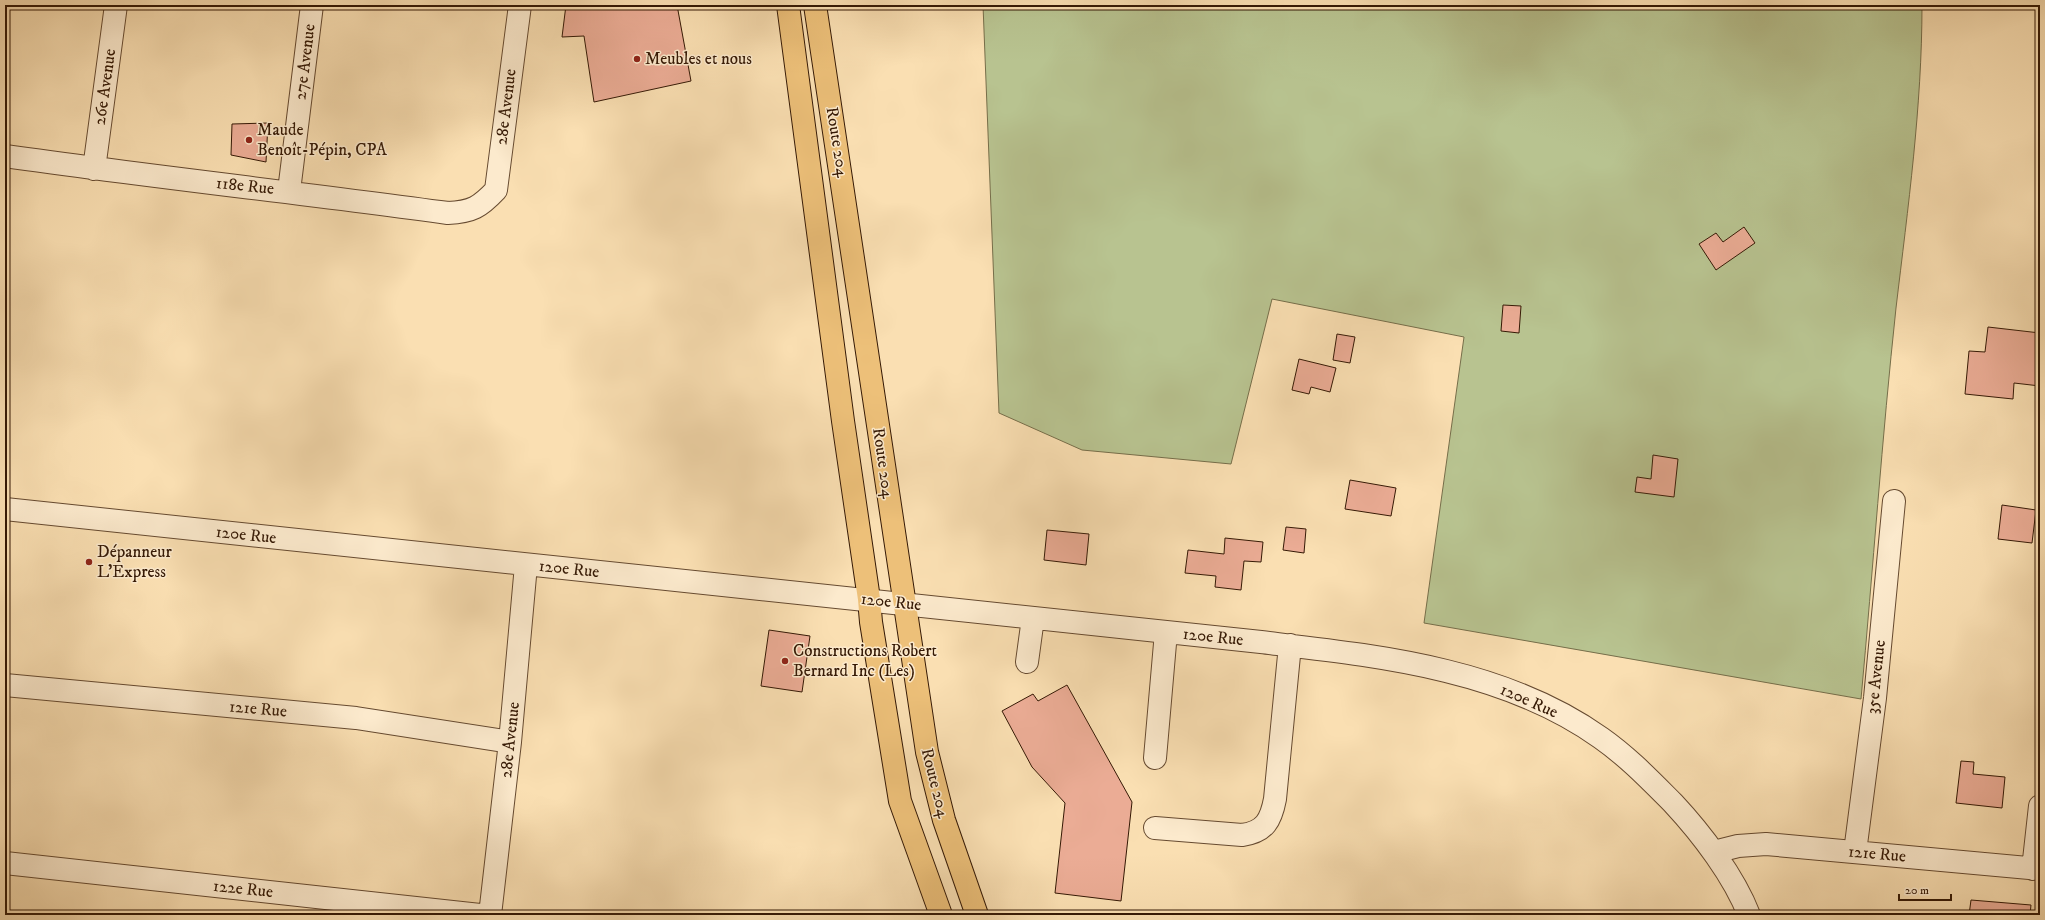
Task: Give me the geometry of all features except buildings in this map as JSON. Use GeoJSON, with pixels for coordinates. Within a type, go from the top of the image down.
{"type":"FeatureCollection","features":[{"type":"Feature","properties":{"kind":"main road","name":"Route 204"},"geometry":{"type":"LineString","coordinates":[[788,5],[843,421],[870,599],[871,622],[900,801],[941,915]]}},
{"type":"Feature","properties":{"kind":"main road","name":"Route 204"},"geometry":{"type":"LineString","coordinates":[[815,5],[834,123],[927,752],[944,820],[977,915]]}},
{"type":"Feature","properties":{"kind":"street","name":"26e Avenue"},"geometry":{"type":"LineString","coordinates":[[94,169],[116,5]]}},
{"type":"Feature","properties":{"kind":"street","name":"27e Avenue"},"geometry":{"type":"LineString","coordinates":[[289,191],[312,5]]}},
{"type":"Feature","properties":{"kind":"street","name":"28e Avenue"},"geometry":{"type":"LineString","coordinates":[[483,204],[496,190],[520,5]]}},
{"type":"Feature","properties":{"kind":"street","name":"118e Rue"},"geometry":{"type":"LineString","coordinates":[[5,156],[94,169],[289,191],[448,213],[466,212],[483,204]]}},
{"type":"Feature","properties":{"kind":"street","name":"35e Avenue"},"geometry":{"type":"LineString","coordinates":[[1855,852],[1875,698],[1894,501]]}},
{"type":"Feature","properties":{"kind":"street","name":"120e Rue"},"geometry":{"type":"LineString","coordinates":[[5,509],[526,565],[870,599],[1290,645],[1363,654],[1443,669],[1497,686],[1553,709],[1601,738],[1644,772],[1683,814],[1714,852]]}},
{"type":"Feature","properties":{"kind":"street","name":"28e Avenue"},"geometry":{"type":"LineString","coordinates":[[490,915],[510,742],[526,565]]}},
{"type":"Feature","properties":{"kind":"street"},"geometry":{"type":"LineString","coordinates":[[1027,662],[1033,618]]}},
{"type":"Feature","properties":{"kind":"street"},"geometry":{"type":"LineString","coordinates":[[1155,758],[1166,632]]}},
{"type":"Feature","properties":{"kind":"street"},"geometry":{"type":"LineString","coordinates":[[1155,828],[1242,835],[1254,834],[1262,829],[1271,816],[1275,799],[1290,645]]}},
{"type":"Feature","properties":{"kind":"street","name":"121e Rue"},"geometry":{"type":"LineString","coordinates":[[5,685],[356,718],[510,742]]}},
{"type":"Feature","properties":{"kind":"street"},"geometry":{"type":"LineString","coordinates":[[2037,869],[2040,806]]}},
{"type":"Feature","properties":{"kind":"street","name":"121e Rue"},"geometry":{"type":"LineString","coordinates":[[1714,852],[1738,846],[1766,844],[2037,869]]}},
{"type":"Feature","properties":{"kind":"street"},"geometry":{"type":"LineString","coordinates":[[1714,852],[1749,915]]}},
{"type":"Feature","properties":{"kind":"street","name":"122e Rue"},"geometry":{"type":"LineString","coordinates":[[5,863],[480,915]]}},
{"type":"Feature","properties":{"kind":"green space"},"geometry":{"type":"Polygon","coordinates":[[[983,5],[1922,5],[1920,81],[1917,119],[1910,195],[1891,357],[1861,699],[1424,623],[1464,337],[1272,299],[1231,464],[1082,450],[999,413],[983,5]]]}},
{"type":"Feature","properties":{"kind":"place","name":"Meubles et nous"},"geometry":{"type":"Point","coordinates":[637,59]}},
{"type":"Feature","properties":{"kind":"place","name":"Maude Benoît-Pépin, CPA"},"geometry":{"type":"Point","coordinates":[249,140]}},
{"type":"Feature","properties":{"kind":"place","name":"Dépanneur L'Express"},"geometry":{"type":"Point","coordinates":[89,562]}},
{"type":"Feature","properties":{"kind":"place","name":"Constructions Robert Bernard Inc (Les)"},"geometry":{"type":"Point","coordinates":[785,661]}}]}
